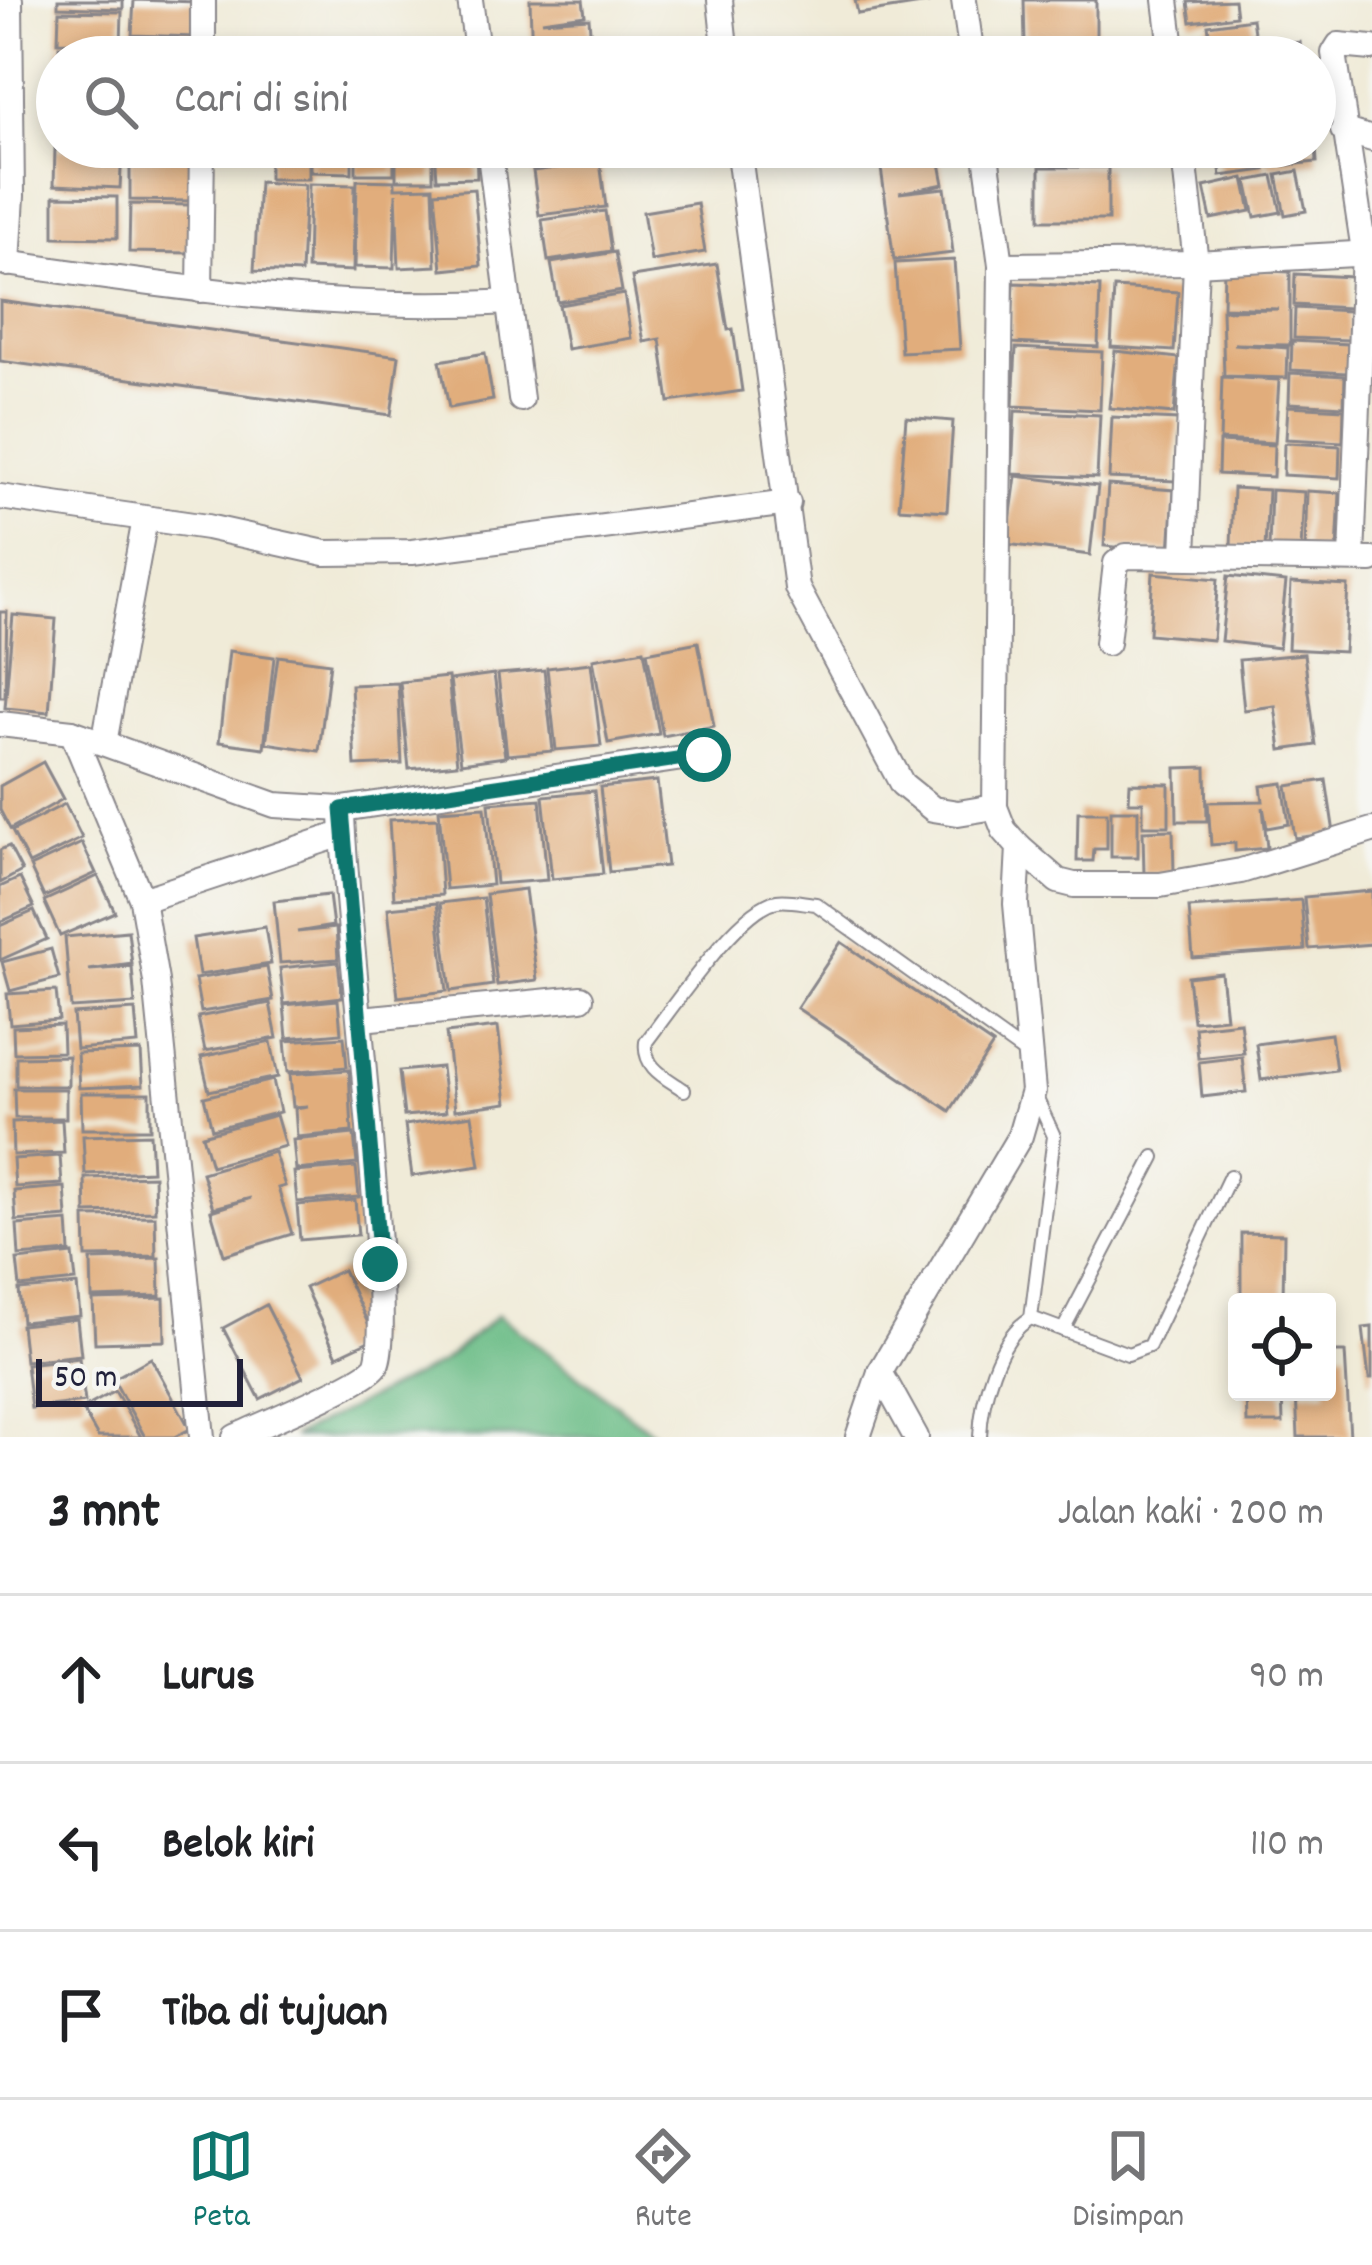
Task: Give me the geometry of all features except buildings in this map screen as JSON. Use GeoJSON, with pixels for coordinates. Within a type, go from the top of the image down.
{"type":"FeatureCollection","features":[{"type":"Feature","properties":{"kind":"street"},"geometry":{"type":"LineString","coordinates":[[10,0],[12,196],[4,263],[200,290],[433,306],[509,302]]}},
{"type":"Feature","properties":{"kind":"street"},"geometry":{"type":"LineString","coordinates":[[202,36],[203,0]]}},
{"type":"Feature","properties":{"kind":"street"},"geometry":{"type":"LineString","coordinates":[[470,0],[475,36]]}},
{"type":"Feature","properties":{"kind":"street"},"geometry":{"type":"LineString","coordinates":[[720,0],[724,36]]}},
{"type":"Feature","properties":{"kind":"street"},"geometry":{"type":"LineString","coordinates":[[964,0],[969,36]]}},
{"type":"Feature","properties":{"kind":"street"},"geometry":{"type":"LineString","coordinates":[[1166,0],[1170,36]]}},
{"type":"Feature","properties":{"kind":"street"},"geometry":{"type":"LineString","coordinates":[[1336,48],[1372,48]]}},
{"type":"Feature","properties":{"kind":"street"},"geometry":{"type":"LineString","coordinates":[[1108,644],[1116,563],[1126,556],[1362,560],[1368,252],[1343,130],[1336,66]]}},
{"type":"Feature","properties":{"kind":"street"},"geometry":{"type":"LineString","coordinates":[[1343,130],[1372,140]]}},
{"type":"Feature","properties":{"kind":"street"},"geometry":{"type":"LineString","coordinates":[[200,290],[202,168]]}},
{"type":"Feature","properties":{"kind":"street"},"geometry":{"type":"LineString","coordinates":[[492,168],[521,399]]}},
{"type":"Feature","properties":{"kind":"street"},"geometry":{"type":"LineString","coordinates":[[741,168],[797,588],[902,784],[932,809],[958,813],[995,806]]}},
{"type":"Feature","properties":{"kind":"street"},"geometry":{"type":"LineString","coordinates":[[988,168],[1001,265],[995,806],[1004,830],[1058,880],[1074,885],[1160,885],[1241,871],[1372,830]]}},
{"type":"Feature","properties":{"kind":"street"},"geometry":{"type":"LineString","coordinates":[[1184,555],[1196,263],[1185,168]]}},
{"type":"Feature","properties":{"kind":"street"},"geometry":{"type":"LineString","coordinates":[[1001,265],[1196,263],[1368,252]]}},
{"type":"Feature","properties":{"kind":"street"},"geometry":{"type":"LineString","coordinates":[[0,497],[207,527],[326,554],[412,552],[788,503]]}},
{"type":"Feature","properties":{"kind":"street"},"geometry":{"type":"LineString","coordinates":[[104,743],[145,519]]}},
{"type":"Feature","properties":{"kind":"street"},"geometry":{"type":"LineString","coordinates":[[0,724],[72,732],[274,805],[342,821]]}},
{"type":"Feature","properties":{"kind":"street"},"geometry":{"type":"LineString","coordinates":[[72,732],[142,899],[156,981],[202,1437]]}},
{"type":"Feature","properties":{"kind":"street"},"geometry":{"type":"LineString","coordinates":[[142,899],[342,821],[704,755]]}},
{"type":"Feature","properties":{"kind":"street"},"geometry":{"type":"LineString","coordinates":[[235,1437],[350,1383],[375,1368],[381,1354],[380,1264],[342,821]]}},
{"type":"Feature","properties":{"kind":"street"},"geometry":{"type":"LineString","coordinates":[[858,1437],[880,1372],[1020,1136],[1033,1091],[1016,904],[1019,847]]}},
{"type":"Feature","properties":{"kind":"street"},"geometry":{"type":"LineString","coordinates":[[361,1019],[581,998]]}},
{"type":"Feature","properties":{"kind":"street"},"geometry":{"type":"LineString","coordinates":[[880,1372],[916,1437]]}},
{"type":"Feature","properties":{"kind":"lane"},"geometry":{"type":"LineString","coordinates":[[684,1090],[652,1068],[645,1055],[646,1042],[733,933],[760,908],[777,901],[816,904],[1031,1058]]}},
{"type":"Feature","properties":{"kind":"lane"},"geometry":{"type":"LineString","coordinates":[[1031,1318],[1054,1136],[1033,1091]]}},
{"type":"Feature","properties":{"kind":"lane"},"geometry":{"type":"LineString","coordinates":[[1064,1330],[1154,1157]]}},
{"type":"Feature","properties":{"kind":"lane"},"geometry":{"type":"LineString","coordinates":[[980,1437],[981,1408],[996,1365],[1022,1323],[1031,1318],[1128,1354],[1149,1346],[1230,1176]]}},
{"type":"Feature","properties":{"kind":"green space"},"geometry":{"type":"Polygon","coordinates":[[[498,1315],[659,1437],[292,1437],[441,1363],[498,1315]]]}},
{"type":"Feature","properties":{"kind":"route"},"geometry":{"type":"LineString","coordinates":[[380,1264],[342,809],[704,755]]}}]}
